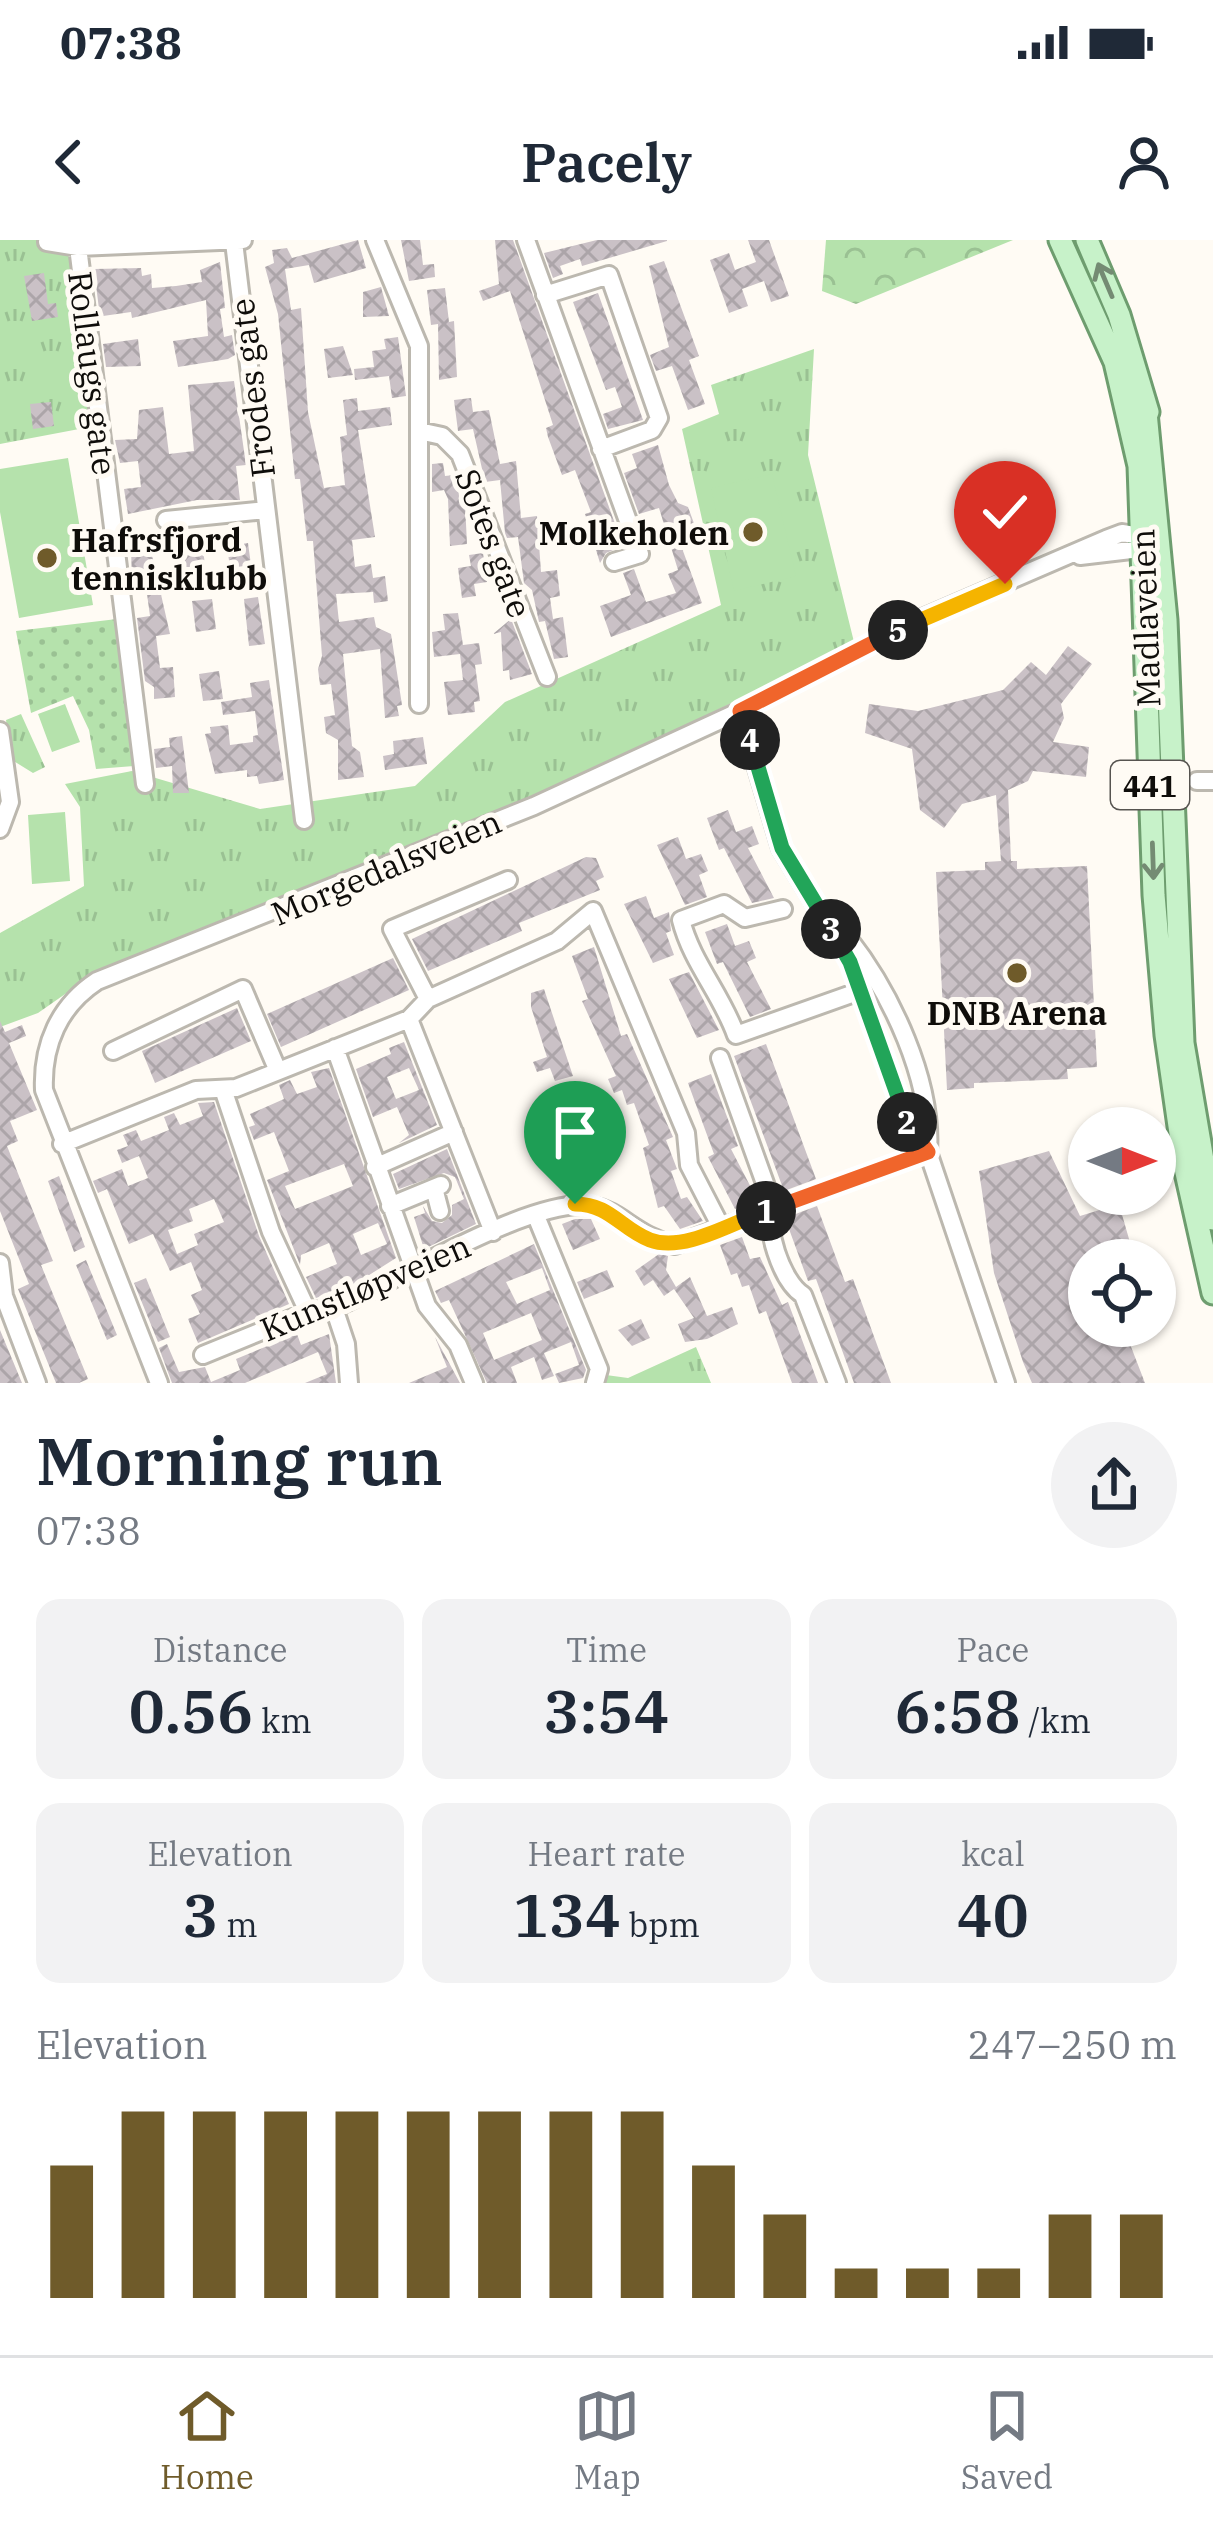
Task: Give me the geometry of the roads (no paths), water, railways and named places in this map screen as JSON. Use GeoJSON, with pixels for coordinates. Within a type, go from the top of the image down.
{"type":"FeatureCollection","features":[{"type":"Feature","properties":{"kind":"main road","name":"Madlaveien"},"geometry":{"type":"LineString","coordinates":[[1060,240],[1096,314],[1120,379],[1166,620]]}},
{"type":"Feature","properties":{"kind":"main road","name":"Madlaveien"},"geometry":{"type":"LineString","coordinates":[[1087,240],[1119,315],[1167,496],[1166,620],[1183,1043],[1213,1219]]}},
{"type":"Feature","properties":{"kind":"main road","name":"Madlaveien"},"geometry":{"type":"LineString","coordinates":[[1144,402],[1154,895],[1166,1035],[1185,1168],[1213,1293]]}},
{"type":"Feature","properties":{"kind":"street","name":"Sotes gate"},"geometry":{"type":"LineString","coordinates":[[375,240],[417,334],[419,704]]}},
{"type":"Feature","properties":{"kind":"street"},"geometry":{"type":"LineString","coordinates":[[526,240],[640,554],[614,562]]}},
{"type":"Feature","properties":{"kind":"street"},"geometry":{"type":"LineString","coordinates":[[61,243],[239,241]]}},
{"type":"Feature","properties":{"kind":"street","name":"Frodes gate"},"geometry":{"type":"LineString","coordinates":[[239,241],[304,820]]}},
{"type":"Feature","properties":{"kind":"street","name":"Rollaugs gate"},"geometry":{"type":"LineString","coordinates":[[61,243],[145,784]]}},
{"type":"Feature","properties":{"kind":"street"},"geometry":{"type":"LineString","coordinates":[[545,295],[609,275],[659,418],[652,430],[601,449]]}},
{"type":"Feature","properties":{"kind":"street","name":"Sotes gate"},"geometry":{"type":"LineString","coordinates":[[419,431],[442,436],[460,454],[547,677]]}},
{"type":"Feature","properties":{"kind":"street"},"geometry":{"type":"LineString","coordinates":[[166,520],[266,510]]}},
{"type":"Feature","properties":{"kind":"street","name":"Morgedalsveien"},"geometry":{"type":"LineString","coordinates":[[159,1383],[62,1144],[43,1073],[50,1040],[77,994],[97,981],[243,926],[606,773],[918,620],[1122,533],[1148,542]]}},
{"type":"Feature","properties":{"kind":"street"},"geometry":{"type":"LineString","coordinates":[[740,711],[782,848],[850,962],[907,1122],[928,1152],[1006,1383]]}},
{"type":"Feature","properties":{"kind":"street"},"geometry":{"type":"LineString","coordinates":[[0,731],[10,802],[0,829]]}},
{"type":"Feature","properties":{"kind":"street","name":"Morgedalsveien"},"geometry":{"type":"LineString","coordinates":[[428,998],[392,928],[508,880]]}},
{"type":"Feature","properties":{"kind":"street"},"geometry":{"type":"LineString","coordinates":[[783,909],[745,918],[724,904],[681,920],[690,955],[728,1011],[736,1035],[860,991]]}},
{"type":"Feature","properties":{"kind":"street"},"geometry":{"type":"LineString","coordinates":[[62,1144],[196,1090],[223,1089],[409,1019],[428,998],[557,941],[593,911],[686,1133],[689,1165],[721,1226]]}},
{"type":"Feature","properties":{"kind":"street"},"geometry":{"type":"LineString","coordinates":[[828,924],[849,940],[887,999],[928,1111],[928,1152]]}},
{"type":"Feature","properties":{"kind":"street"},"geometry":{"type":"LineString","coordinates":[[113,1051],[243,989],[278,1070]]}},
{"type":"Feature","properties":{"kind":"street"},"geometry":{"type":"LineString","coordinates":[[409,1019],[493,1232]]}},
{"type":"Feature","properties":{"kind":"street"},"geometry":{"type":"LineString","coordinates":[[335,1048],[427,1306],[458,1345],[474,1383]]}},
{"type":"Feature","properties":{"kind":"street"},"geometry":{"type":"LineString","coordinates":[[720,1058],[771,1200],[768,1210],[791,1288],[803,1295],[837,1383]]}},
{"type":"Feature","properties":{"kind":"street"},"geometry":{"type":"LineString","coordinates":[[223,1089],[265,1214],[308,1312]]}},
{"type":"Feature","properties":{"kind":"street"},"geometry":{"type":"LineString","coordinates":[[375,1167],[454,1132]]}},
{"type":"Feature","properties":{"kind":"street","name":"Kunstløpveien"},"geometry":{"type":"LineString","coordinates":[[203,1355],[308,1312],[334,1308],[536,1216],[589,1204],[604,1208],[647,1240],[675,1245],[928,1152]]}},
{"type":"Feature","properties":{"kind":"street"},"geometry":{"type":"LineString","coordinates":[[390,1206],[438,1187],[440,1211]]}},
{"type":"Feature","properties":{"kind":"street"},"geometry":{"type":"LineString","coordinates":[[536,1216],[599,1369],[595,1383]]}},
{"type":"Feature","properties":{"kind":"street"},"geometry":{"type":"LineString","coordinates":[[0,1263],[4,1296],[37,1383]]}},
{"type":"Feature","properties":{"kind":"street"},"geometry":{"type":"LineString","coordinates":[[334,1308],[346,1344],[350,1383]]}},
{"type":"Feature","properties":{"kind":"street"},"geometry":{"type":"LineString","coordinates":[[0,1347],[20,1340]]}},
{"type":"Feature","properties":{"kind":"place","name":"Molkeholen"},"geometry":{"type":"Point","coordinates":[753,532]}},
{"type":"Feature","properties":{"kind":"place","name":"Hafrsfjord tennisklubb"},"geometry":{"type":"Point","coordinates":[47,558]}},
{"type":"Feature","properties":{"kind":"place","name":"DNB Arena"},"geometry":{"type":"Point","coordinates":[1017,973]}}]}
